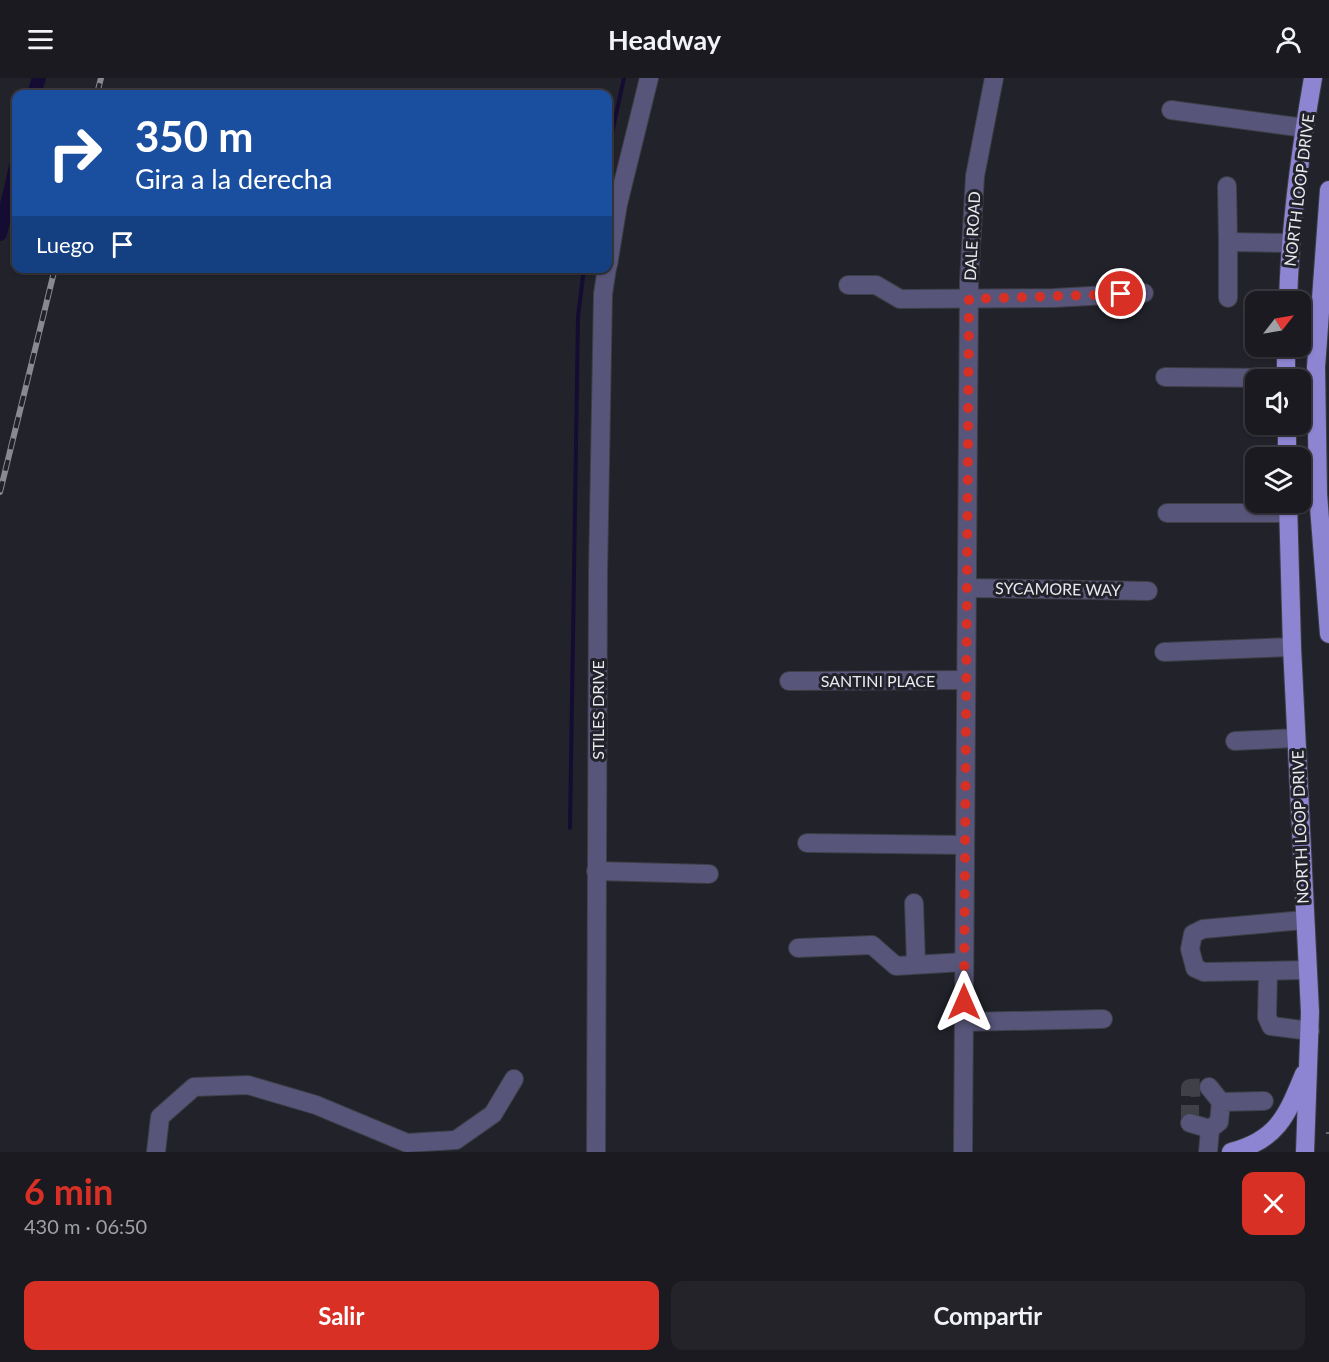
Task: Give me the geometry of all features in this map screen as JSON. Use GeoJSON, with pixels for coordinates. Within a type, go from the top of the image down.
{"type":"FeatureCollection","features":[{"type":"Feature","properties":{"kind":"main road","name":"NORTH LOOP DRIVE"},"geometry":{"type":"LineString","coordinates":[[1289,291],[1291,243],[1313,78]]}},
{"type":"Feature","properties":{"kind":"main road","name":"NORTH LOOP DRIVE"},"geometry":{"type":"LineString","coordinates":[[1329,190],[1316,367],[1317,454],[1329,634]]}},
{"type":"Feature","properties":{"kind":"main road"},"geometry":{"type":"LineString","coordinates":[[1311,454],[1317,454]]}},
{"type":"Feature","properties":{"kind":"main road","name":"NORTH LOOP DRIVE"},"geometry":{"type":"LineString","coordinates":[[1288,513],[1310,1031],[1305,1152]]}},
{"type":"Feature","properties":{"kind":"main road"},"geometry":{"type":"LineString","coordinates":[[1231,1152],[1261,1140],[1281,1125],[1309,1061]]}},
{"type":"Feature","properties":{"kind":"street","name":"STILES DRIVE"},"geometry":{"type":"LineString","coordinates":[[612,238],[618,204],[649,78]]}},
{"type":"Feature","properties":{"kind":"street","name":"DALE ROAD"},"geometry":{"type":"LineString","coordinates":[[963,1152],[969,299],[975,176],[994,78]]}},
{"type":"Feature","properties":{"kind":"street"},"geometry":{"type":"LineString","coordinates":[[1171,110],[1305,128]]}},
{"type":"Feature","properties":{"kind":"street"},"geometry":{"type":"LineString","coordinates":[[1227,186],[1228,298]]}},
{"type":"Feature","properties":{"kind":"street"},"geometry":{"type":"LineString","coordinates":[[1228,242],[1291,243]]}},
{"type":"Feature","properties":{"kind":"street","name":"STILES DRIVE"},"geometry":{"type":"LineString","coordinates":[[596,1152],[599,438],[603,294],[606,273]]}},
{"type":"Feature","properties":{"kind":"street"},"geometry":{"type":"LineString","coordinates":[[848,285],[876,285],[900,299],[1144,293]]}},
{"type":"Feature","properties":{"kind":"street"},"geometry":{"type":"LineString","coordinates":[[1166,377],[1245,378]]}},
{"type":"Feature","properties":{"kind":"street"},"geometry":{"type":"LineString","coordinates":[[1167,513],[1245,510]]}},
{"type":"Feature","properties":{"kind":"street","name":"SYCAMORE WAY"},"geometry":{"type":"LineString","coordinates":[[968,588],[1148,591]]}},
{"type":"Feature","properties":{"kind":"street"},"geometry":{"type":"LineString","coordinates":[[1164,652],[1292,646]]}},
{"type":"Feature","properties":{"kind":"street","name":"SANTINI PLACE"},"geometry":{"type":"LineString","coordinates":[[789,681],[966,680]]}},
{"type":"Feature","properties":{"kind":"street"},"geometry":{"type":"LineString","coordinates":[[1235,741],[1296,738]]}},
{"type":"Feature","properties":{"kind":"street"},"geometry":{"type":"LineString","coordinates":[[807,843],[965,845]]}},
{"type":"Feature","properties":{"kind":"street"},"geometry":{"type":"LineString","coordinates":[[596,871],[709,874]]}},
{"type":"Feature","properties":{"kind":"street"},"geometry":{"type":"LineString","coordinates":[[914,903],[916,964]]}},
{"type":"Feature","properties":{"kind":"street"},"geometry":{"type":"LineString","coordinates":[[1304,920],[1203,929],[1193,934],[1190,949],[1195,968],[1204,972],[1307,970]]}},
{"type":"Feature","properties":{"kind":"street"},"geometry":{"type":"LineString","coordinates":[[798,948],[872,945],[896,966],[964,962]]}},
{"type":"Feature","properties":{"kind":"street"},"geometry":{"type":"LineString","coordinates":[[1268,971],[1268,1017],[1271,1026],[1310,1031]]}},
{"type":"Feature","properties":{"kind":"street"},"geometry":{"type":"LineString","coordinates":[[964,1022],[1103,1019]]}},
{"type":"Feature","properties":{"kind":"street"},"geometry":{"type":"LineString","coordinates":[[156,1152],[160,1117],[194,1087],[248,1085],[316,1105],[407,1143],[456,1140],[493,1113],[514,1079]]}},
{"type":"Feature","properties":{"kind":"street"},"geometry":{"type":"LineString","coordinates":[[1208,1152],[1210,1129],[1219,1122],[1221,1102],[1209,1087]]}},
{"type":"Feature","properties":{"kind":"street"},"geometry":{"type":"LineString","coordinates":[[1221,1102],[1264,1101]]}},
{"type":"Feature","properties":{"kind":"street"},"geometry":{"type":"LineString","coordinates":[[1190,1123],[1210,1129]]}},
{"type":"Feature","properties":{"kind":"street"},"geometry":{"type":"LineString","coordinates":[[957,1152],[963,1152]]}},
{"type":"Feature","properties":{"kind":"waterway"},"geometry":{"type":"LineString","coordinates":[[35,90],[39,78]]}},
{"type":"Feature","properties":{"kind":"waterway"},"geometry":{"type":"LineString","coordinates":[[612,133],[624,78]]}},
{"type":"Feature","properties":{"kind":"waterway"},"geometry":{"type":"LineString","coordinates":[[0,234],[12,184]]}},
{"type":"Feature","properties":{"kind":"waterway"},"geometry":{"type":"LineString","coordinates":[[570,828],[578,317],[583,273]]}},
{"type":"Feature","properties":{"kind":"tunnel"},"geometry":{"type":"LineString","coordinates":[[1190,1123],[1190,1088],[1209,1087]]}},
{"type":"Feature","properties":{"kind":"railway"},"geometry":{"type":"LineString","coordinates":[[98,90],[101,78]]}},
{"type":"Feature","properties":{"kind":"railway"},"geometry":{"type":"LineString","coordinates":[[0,492],[54,273]]}},
{"type":"Feature","properties":{"kind":"route"},"geometry":{"type":"LineString","coordinates":[[964,1002],[969,299],[1121,294]]}}]}
